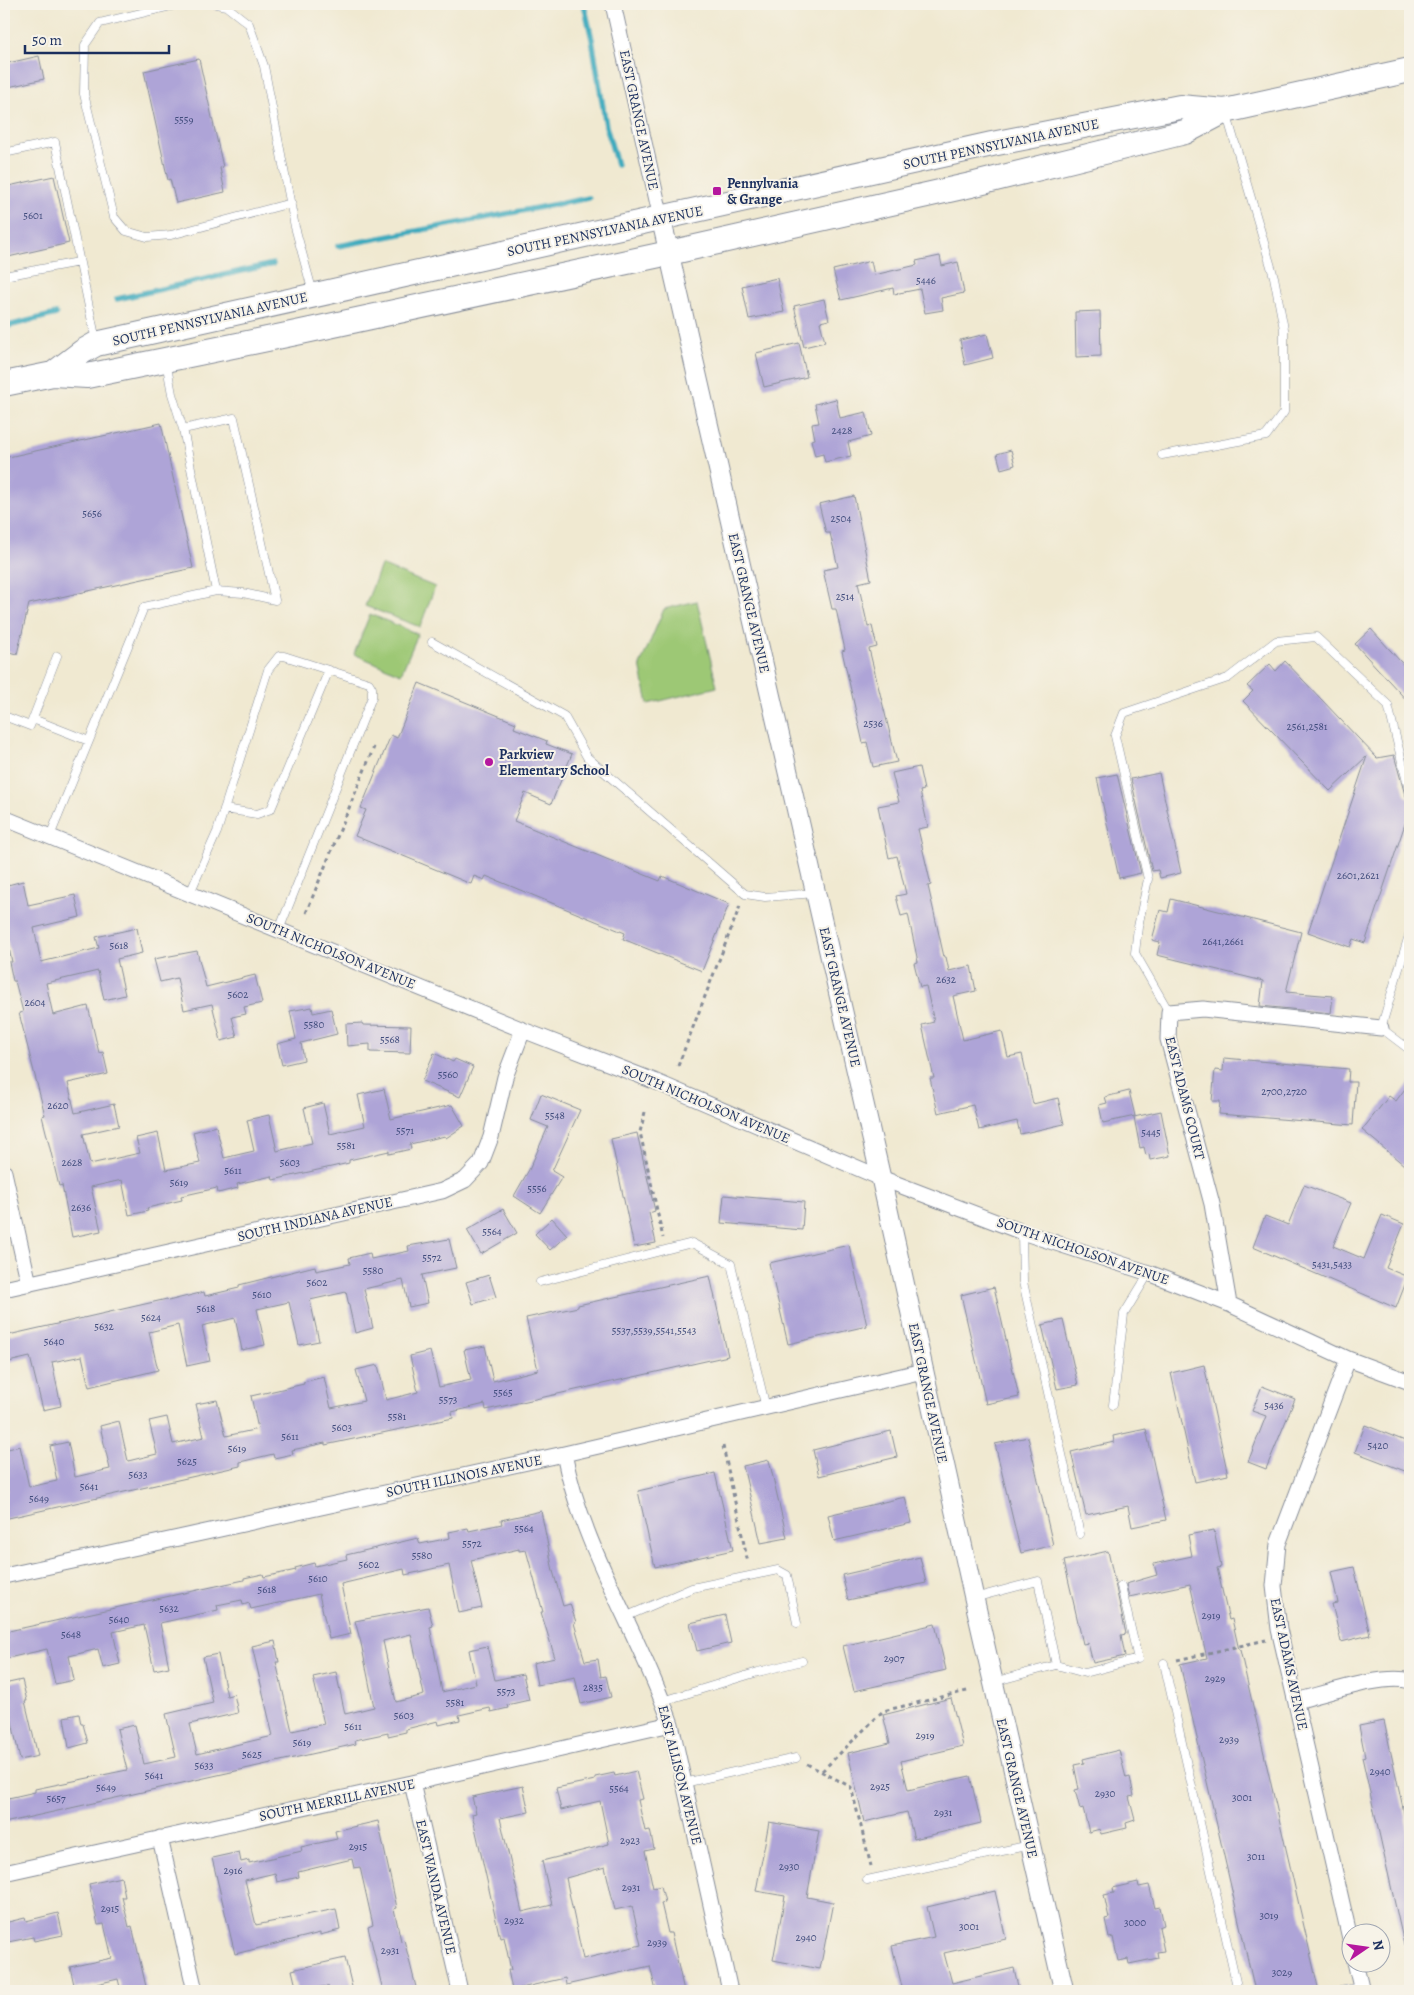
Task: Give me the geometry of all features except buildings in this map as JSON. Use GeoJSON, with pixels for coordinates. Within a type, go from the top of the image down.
{"type":"FeatureCollection","features":[{"type":"Feature","properties":{"kind":"main road","name":"SOUTH PENNSYLVANIA AVENUE"},"geometry":{"type":"LineString","coordinates":[[54,374],[82,352],[96,344],[314,295],[992,144],[1180,107],[1225,110],[1410,70]]}},
{"type":"Feature","properties":{"kind":"main road","name":"SOUTH PENNSYLVANIA AVENUE"},"geometry":{"type":"LineString","coordinates":[[4,384],[54,374],[87,376],[669,253],[971,185],[1185,132],[1225,110]]}},
{"type":"Feature","properties":{"kind":"street","name":"EAST GRANGE AVENUE"},"geometry":{"type":"LineString","coordinates":[[614,4],[661,218],[882,1178],[923,1371],[1064,1991]]}},
{"type":"Feature","properties":{"kind":"street","name":"SOUTH NICHOLSON AVENUE"},"geometry":{"type":"LineString","coordinates":[[4,818],[523,1030],[654,1081],[882,1178],[1022,1232],[1149,1273],[1229,1304],[1348,1359],[1410,1382]]}},
{"type":"Feature","properties":{"kind":"street"},"geometry":{"type":"LineString","coordinates":[[1169,1012],[1202,1009],[1381,1028]]}},
{"type":"Feature","properties":{"kind":"street","name":"EAST ADAMS COURT"},"geometry":{"type":"LineString","coordinates":[[1169,1012],[1168,1039],[1212,1204],[1229,1304]]}},
{"type":"Feature","properties":{"kind":"street","name":"SOUTH INDIANA AVENUE"},"geometry":{"type":"LineString","coordinates":[[4,1289],[442,1191],[464,1180],[481,1164],[491,1137],[505,1077],[523,1030]]}},
{"type":"Feature","properties":{"kind":"street"},"geometry":{"type":"LineString","coordinates":[[4,1172],[29,1284]]}},
{"type":"Feature","properties":{"kind":"street","name":"EAST ADAMS AVENUE"},"geometry":{"type":"LineString","coordinates":[[1346,1922],[1281,1637],[1274,1586],[1278,1544],[1348,1359]]}},
{"type":"Feature","properties":{"kind":"street","name":"SOUTH ILLINOIS AVENUE"},"geometry":{"type":"LineString","coordinates":[[4,1576],[564,1454],[923,1371]]}},
{"type":"Feature","properties":{"kind":"street","name":"EAST ALLISON AVENUE"},"geometry":{"type":"LineString","coordinates":[[564,1454],[582,1520],[613,1593],[663,1701],[684,1783],[730,1991]]}},
{"type":"Feature","properties":{"kind":"street"},"geometry":{"type":"LineString","coordinates":[[1296,1700],[1379,1680],[1402,1678],[1410,1681]]}},
{"type":"Feature","properties":{"kind":"street","name":"SOUTH MERRILL AVENUE"},"geometry":{"type":"LineString","coordinates":[[4,1873],[412,1784],[670,1724]]}},
{"type":"Feature","properties":{"kind":"street","name":"EAST WANDA AVENUE"},"geometry":{"type":"LineString","coordinates":[[412,1784],[460,1991]]}},
{"type":"Feature","properties":{"kind":"street"},"geometry":{"type":"LineString","coordinates":[[160,1838],[194,1991]]}},
{"type":"Feature","properties":{"kind":"street"},"geometry":{"type":"LineString","coordinates":[[1357,1972],[1361,1989]]}},
{"type":"Feature","properties":{"kind":"lane"},"geometry":{"type":"LineString","coordinates":[[180,4],[100,23],[85,45],[84,94],[114,217],[126,231],[147,237],[171,235],[291,203]]}},
{"type":"Feature","properties":{"kind":"lane"},"geometry":{"type":"LineString","coordinates":[[216,4],[226,6],[249,24],[264,66],[291,203],[314,295]]}},
{"type":"Feature","properties":{"kind":"lane"},"geometry":{"type":"LineString","coordinates":[[1162,455],[1266,436],[1284,412],[1284,329],[1274,277],[1225,110]]}},
{"type":"Feature","properties":{"kind":"lane"},"geometry":{"type":"LineString","coordinates":[[4,153],[55,142],[96,344]]}},
{"type":"Feature","properties":{"kind":"lane"},"geometry":{"type":"LineString","coordinates":[[4,276],[79,262]]}},
{"type":"Feature","properties":{"kind":"lane"},"geometry":{"type":"LineString","coordinates":[[166,359],[172,394],[183,429],[216,591]]}},
{"type":"Feature","properties":{"kind":"lane"},"geometry":{"type":"LineString","coordinates":[[50,836],[144,607],[216,591],[275,600],[234,418],[183,429]]}},
{"type":"Feature","properties":{"kind":"lane"},"geometry":{"type":"LineString","coordinates":[[1169,1012],[1135,954],[1138,927],[1148,880],[1114,736],[1124,713],[1228,678],[1276,641],[1316,637],[1388,705],[1410,794]]}},
{"type":"Feature","properties":{"kind":"lane"},"geometry":{"type":"LineString","coordinates":[[432,642],[564,716],[587,757],[745,894],[765,897],[816,893]]}},
{"type":"Feature","properties":{"kind":"lane"},"geometry":{"type":"LineString","coordinates":[[4,716],[30,726],[57,656]]}},
{"type":"Feature","properties":{"kind":"lane"},"geometry":{"type":"LineString","coordinates":[[190,894],[217,832],[268,670],[272,664],[279,656],[284,656],[369,683],[372,688],[372,697],[279,930]]}},
{"type":"Feature","properties":{"kind":"lane"},"geometry":{"type":"LineString","coordinates":[[224,809],[257,814],[271,809],[329,670]]}},
{"type":"Feature","properties":{"kind":"lane"},"geometry":{"type":"LineString","coordinates":[[33,719],[89,741]]}},
{"type":"Feature","properties":{"kind":"lane"},"geometry":{"type":"LineString","coordinates":[[1410,932],[1381,1028],[1410,1050]]}},
{"type":"Feature","properties":{"kind":"lane"},"geometry":{"type":"LineString","coordinates":[[1022,1232],[1024,1282],[1080,1534]]}},
{"type":"Feature","properties":{"kind":"lane"},"geometry":{"type":"LineString","coordinates":[[540,1282],[692,1243],[730,1264],[766,1408]]}},
{"type":"Feature","properties":{"kind":"lane"},"geometry":{"type":"LineString","coordinates":[[1112,1405],[1124,1314],[1149,1273]]}},
{"type":"Feature","properties":{"kind":"lane"},"geometry":{"type":"LineString","coordinates":[[625,1617],[692,1588],[778,1570],[787,1575],[797,1623]]}},
{"type":"Feature","properties":{"kind":"lane"},"geometry":{"type":"LineString","coordinates":[[974,1598],[1038,1581],[1056,1665]]}},
{"type":"Feature","properties":{"kind":"lane"},"geometry":{"type":"LineString","coordinates":[[993,1682],[1056,1665],[1085,1673],[1138,1659],[1121,1586]]}},
{"type":"Feature","properties":{"kind":"lane"},"geometry":{"type":"LineString","coordinates":[[663,1701],[758,1672],[802,1661]]}},
{"type":"Feature","properties":{"kind":"lane"},"geometry":{"type":"LineString","coordinates":[[1164,1663],[1238,1991]]}},
{"type":"Feature","properties":{"kind":"lane"},"geometry":{"type":"LineString","coordinates":[[684,1783],[796,1758]]}},
{"type":"Feature","properties":{"kind":"lane"},"geometry":{"type":"LineString","coordinates":[[871,1879],[1030,1845]]}},
{"type":"Feature","properties":{"kind":"lane"},"geometry":{"type":"LineString","coordinates":[[1340,1991],[1361,1989]]}},
{"type":"Feature","properties":{"kind":"path"},"geometry":{"type":"LineString","coordinates":[[306,912],[374,747]]}},
{"type":"Feature","properties":{"kind":"path"},"geometry":{"type":"LineString","coordinates":[[678,1066],[745,894]]}},
{"type":"Feature","properties":{"kind":"path"},"geometry":{"type":"LineString","coordinates":[[645,1112],[640,1132],[666,1250]]}},
{"type":"Feature","properties":{"kind":"path"},"geometry":{"type":"LineString","coordinates":[[723,1446],[751,1575]]}},
{"type":"Feature","properties":{"kind":"path"},"geometry":{"type":"LineString","coordinates":[[1164,1663],[1281,1637]]}},
{"type":"Feature","properties":{"kind":"path"},"geometry":{"type":"LineString","coordinates":[[822,1771],[883,1711],[971,1690]]}},
{"type":"Feature","properties":{"kind":"path"},"geometry":{"type":"LineString","coordinates":[[796,1758],[851,1787],[871,1879]]}},
{"type":"Feature","properties":{"kind":"green space"},"geometry":{"type":"Polygon","coordinates":[[[381,565],[435,587],[420,627],[365,606],[381,565]]]}},
{"type":"Feature","properties":{"kind":"green space"},"geometry":{"type":"Polygon","coordinates":[[[697,601],[717,687],[648,704],[640,665],[664,609],[697,601]]]}},
{"type":"Feature","properties":{"kind":"green space"},"geometry":{"type":"Polygon","coordinates":[[[370,614],[418,634],[401,674],[354,654],[370,614]]]}},
{"type":"Feature","properties":{"kind":"waterway"},"geometry":{"type":"LineString","coordinates":[[584,4],[592,39],[606,126],[617,165]]}},
{"type":"Feature","properties":{"kind":"waterway"},"geometry":{"type":"LineString","coordinates":[[338,246],[589,198]]}},
{"type":"Feature","properties":{"kind":"waterway"},"geometry":{"type":"LineString","coordinates":[[117,299],[273,264]]}},
{"type":"Feature","properties":{"kind":"waterway"},"geometry":{"type":"LineString","coordinates":[[4,327],[56,314]]}},
{"type":"Feature","properties":{"kind":"place","name":"Pennylvania & Grange"},"geometry":{"type":"Point","coordinates":[717,191]}},
{"type":"Feature","properties":{"kind":"place","name":"Parkview Elementary School"},"geometry":{"type":"Point","coordinates":[489,762]}}]}
